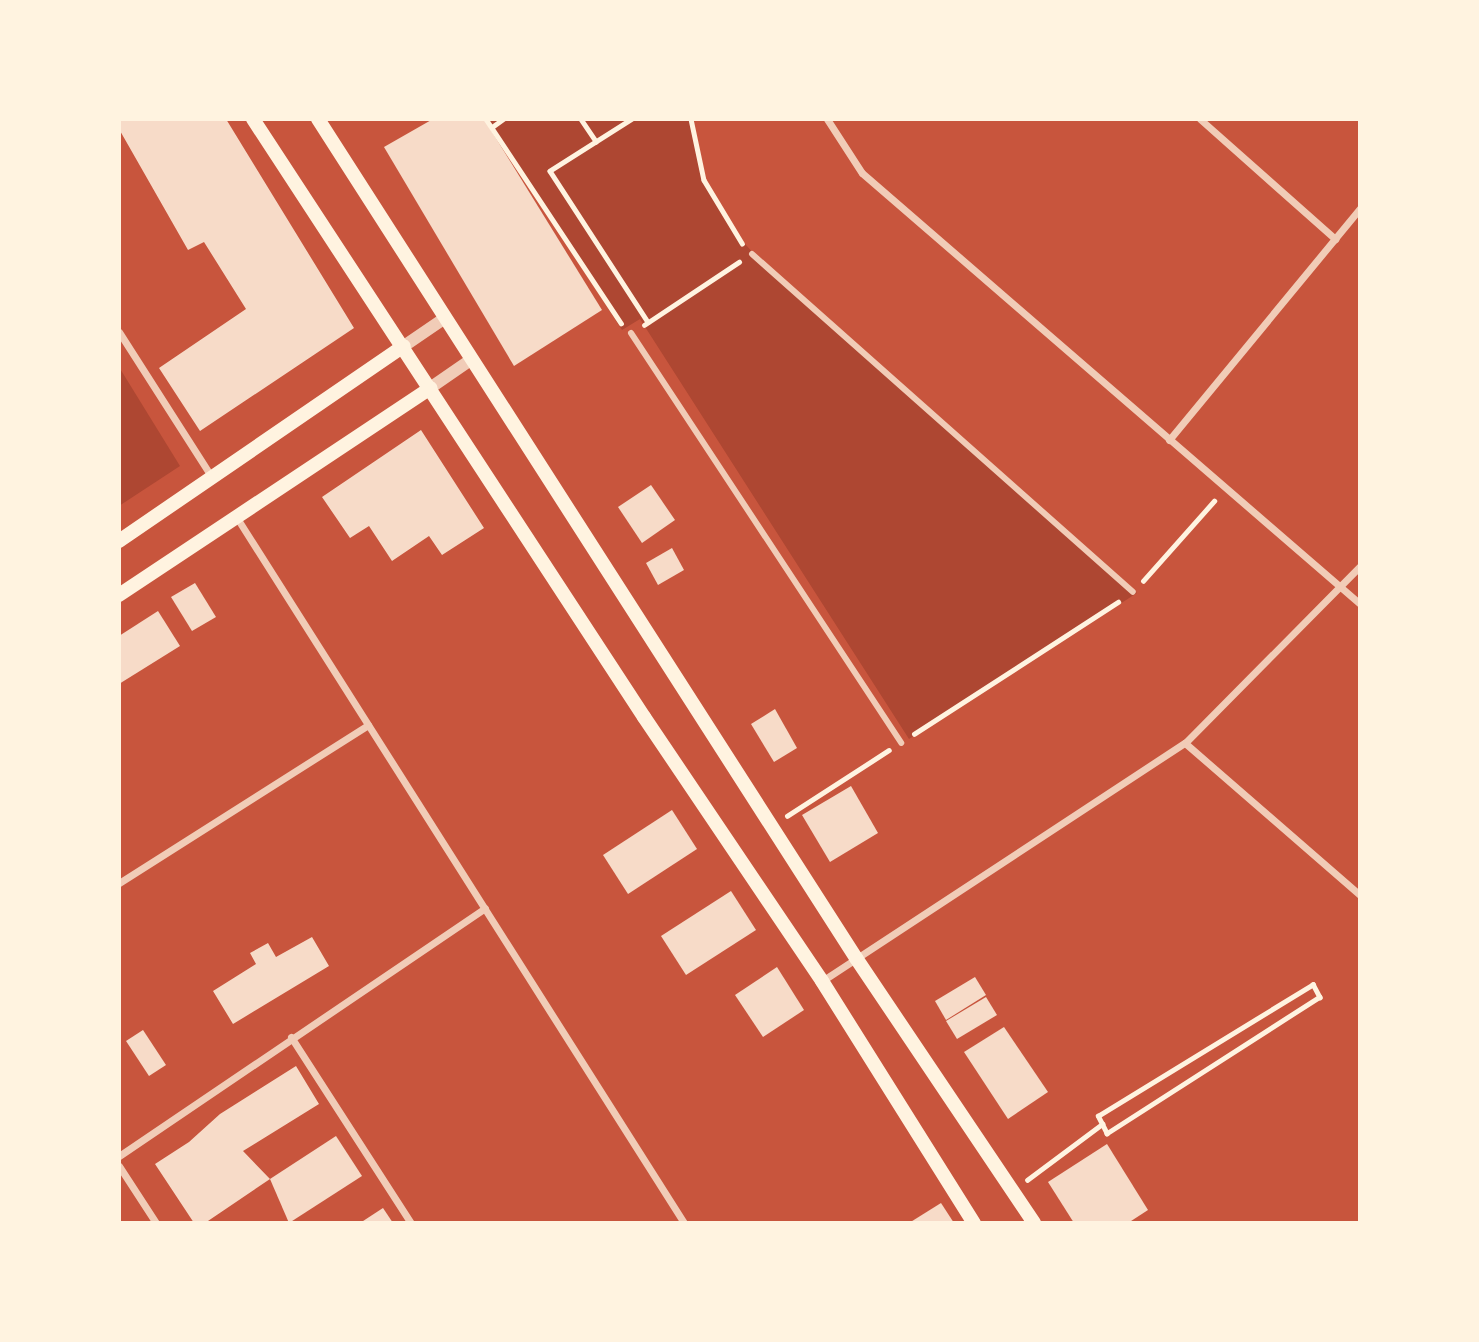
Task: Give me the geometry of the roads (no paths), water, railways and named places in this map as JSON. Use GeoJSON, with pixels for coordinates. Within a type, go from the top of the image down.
{"type":"FeatureCollection","features":[{"type":"Feature","properties":{"kind":"main road"},"geometry":{"type":"LineString","coordinates":[[253,119],[404,346],[644,718],[822,981],[974,1223]]}},
{"type":"Feature","properties":{"kind":"main road"},"geometry":{"type":"LineString","coordinates":[[318,119],[856,958],[1034,1223]]}},
{"type":"Feature","properties":{"kind":"main road"},"geometry":{"type":"LineString","coordinates":[[119,541],[404,346]]}},
{"type":"Feature","properties":{"kind":"main road"},"geometry":{"type":"LineString","coordinates":[[119,595],[430,388]]}},
{"type":"Feature","properties":{"kind":"street"},"geometry":{"type":"LineString","coordinates":[[827,119],[862,173],[1360,604]]}},
{"type":"Feature","properties":{"kind":"street"},"geometry":{"type":"LineString","coordinates":[[1200,119],[1335,239]]}},
{"type":"Feature","properties":{"kind":"street"},"geometry":{"type":"LineString","coordinates":[[1169,440],[1360,208]]}},
{"type":"Feature","properties":{"kind":"street"},"geometry":{"type":"LineString","coordinates":[[752,254],[1133,592]]}},
{"type":"Feature","properties":{"kind":"street"},"geometry":{"type":"LineString","coordinates":[[404,346],[445,318]]}},
{"type":"Feature","properties":{"kind":"street"},"geometry":{"type":"LineString","coordinates":[[119,331],[211,476]]}},
{"type":"Feature","properties":{"kind":"street"},"geometry":{"type":"LineString","coordinates":[[631,333],[901,743]]}},
{"type":"Feature","properties":{"kind":"street"},"geometry":{"type":"LineString","coordinates":[[430,388],[472,359]]}},
{"type":"Feature","properties":{"kind":"street"},"geometry":{"type":"LineString","coordinates":[[237,518],[684,1223]]}},
{"type":"Feature","properties":{"kind":"street"},"geometry":{"type":"LineString","coordinates":[[822,981],[1185,743],[1360,566]]}},
{"type":"Feature","properties":{"kind":"street"},"geometry":{"type":"LineString","coordinates":[[119,883],[368,725]]}},
{"type":"Feature","properties":{"kind":"street"},"geometry":{"type":"LineString","coordinates":[[1185,743],[1360,895]]}},
{"type":"Feature","properties":{"kind":"street"},"geometry":{"type":"LineString","coordinates":[[119,1156],[485,908]]}},
{"type":"Feature","properties":{"kind":"street"},"geometry":{"type":"LineString","coordinates":[[291,1037],[411,1223]]}},
{"type":"Feature","properties":{"kind":"street"},"geometry":{"type":"LineString","coordinates":[[119,1166],[156,1223]]}}]}
